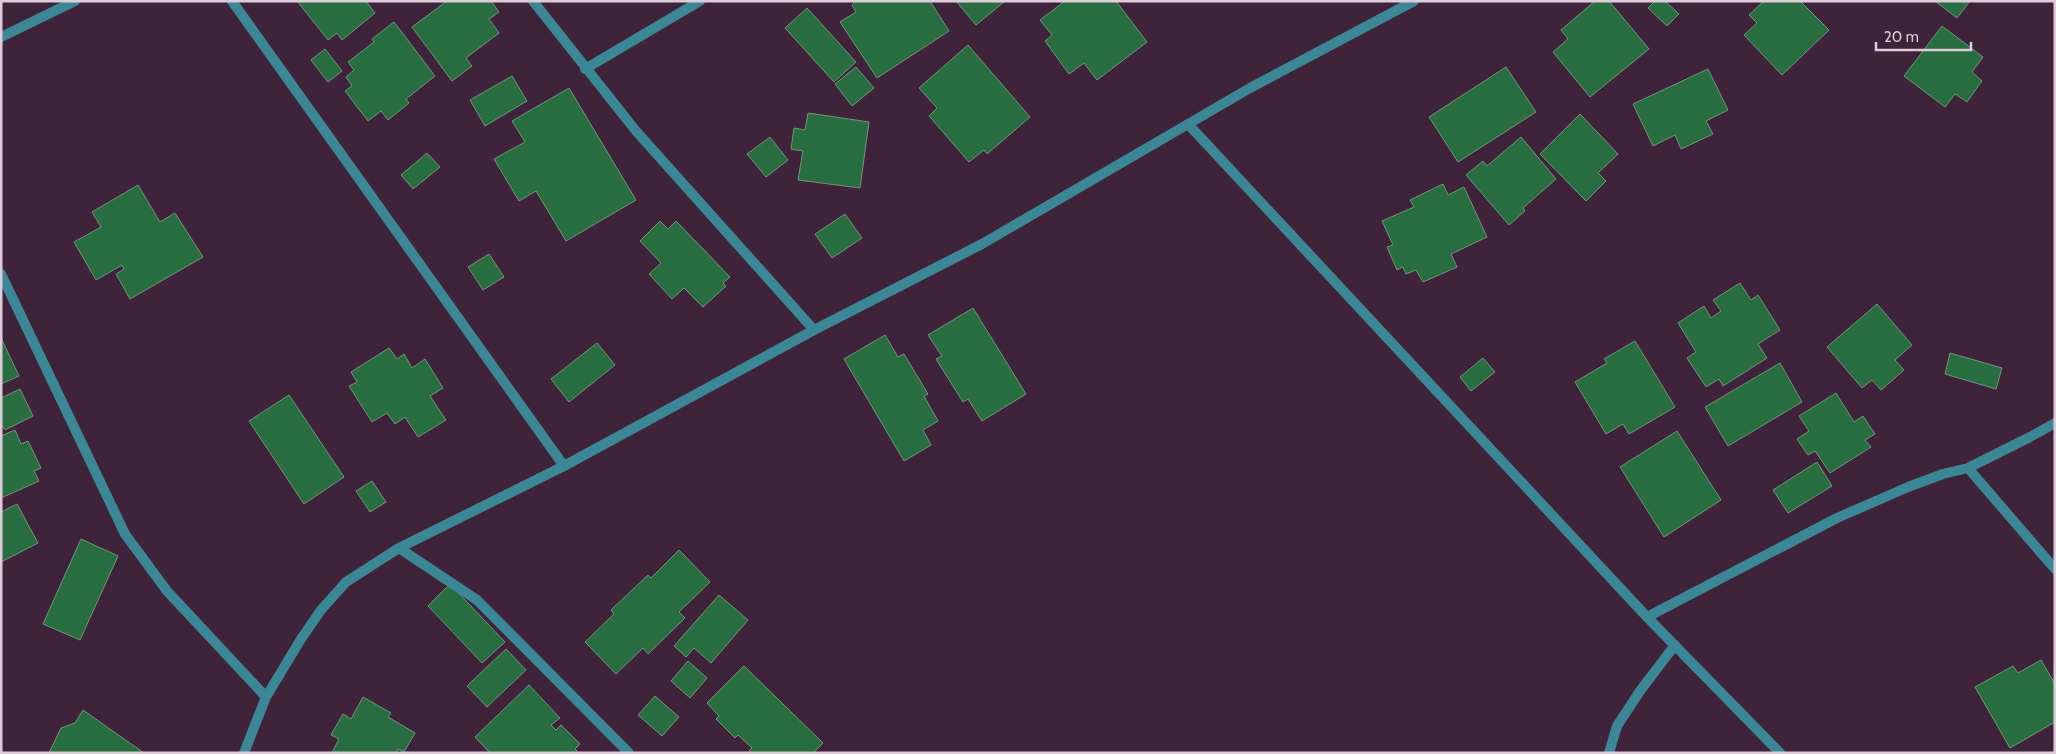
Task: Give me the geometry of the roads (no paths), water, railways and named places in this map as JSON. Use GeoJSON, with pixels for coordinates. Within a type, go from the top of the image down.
{"type":"FeatureCollection","features":[{"type":"Feature","properties":{"kind":"street"},"geometry":{"type":"LineString","coordinates":[[1,37],[75,1]]}},
{"type":"Feature","properties":{"kind":"street"},"geometry":{"type":"LineString","coordinates":[[232,1],[564,466]]}},
{"type":"Feature","properties":{"kind":"street"},"geometry":{"type":"LineString","coordinates":[[533,1],[636,131],[814,330]]}},
{"type":"Feature","properties":{"kind":"street"},"geometry":{"type":"LineString","coordinates":[[585,69],[700,1]]}},
{"type":"Feature","properties":{"kind":"street"},"geometry":{"type":"LineString","coordinates":[[244,753],[266,697],[321,610],[346,582],[399,548],[564,466],[814,330],[982,244],[1250,88],[1414,1]]}},
{"type":"Feature","properties":{"kind":"street"},"geometry":{"type":"LineString","coordinates":[[1188,124],[1647,617],[1780,753]]}},
{"type":"Feature","properties":{"kind":"street"},"geometry":{"type":"LineString","coordinates":[[1,274],[125,534],[167,591],[266,697]]}},
{"type":"Feature","properties":{"kind":"street"},"geometry":{"type":"LineString","coordinates":[[1647,617],[1837,518],[1908,487],[1968,468],[2030,438],[2055,423]]}},
{"type":"Feature","properties":{"kind":"street"},"geometry":{"type":"LineString","coordinates":[[1968,468],[2055,569]]}},
{"type":"Feature","properties":{"kind":"street"},"geometry":{"type":"LineString","coordinates":[[399,548],[477,600],[629,753]]}},
{"type":"Feature","properties":{"kind":"street"},"geometry":{"type":"LineString","coordinates":[[1608,753],[1617,726],[1640,691],[1675,645]]}}]}
